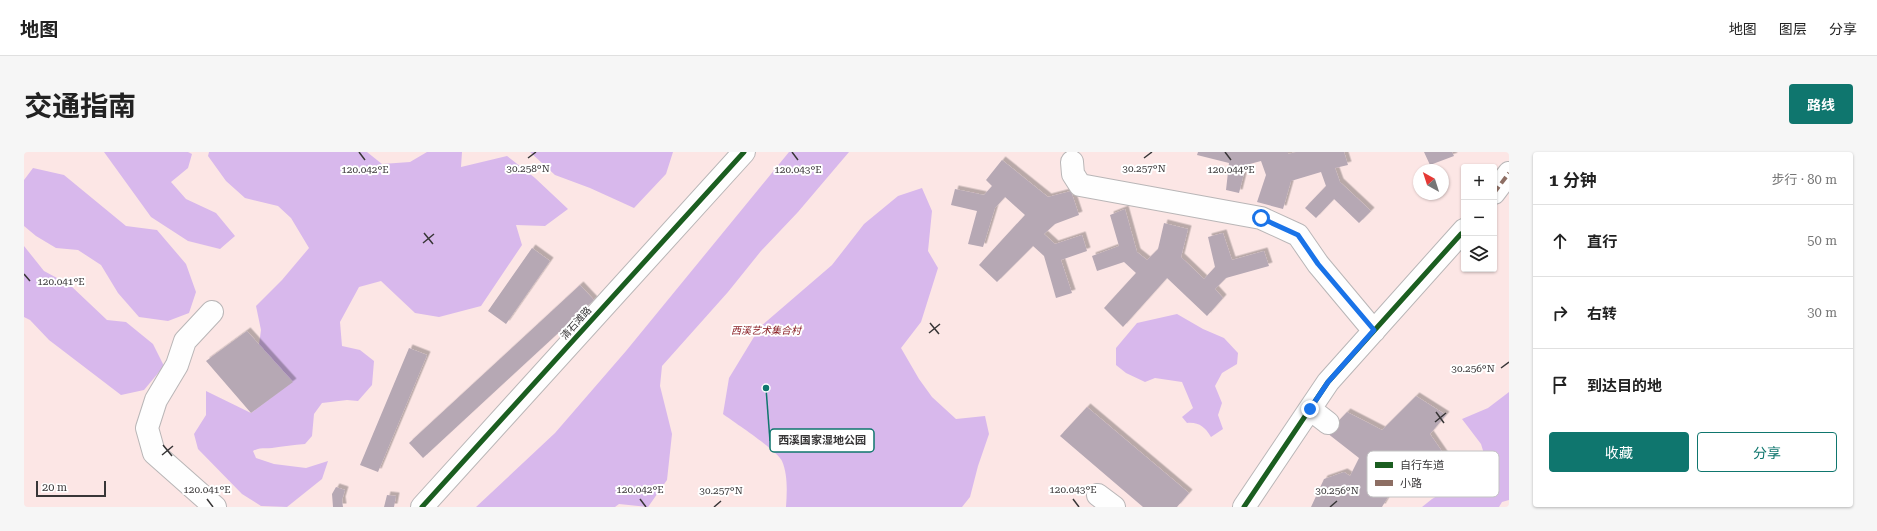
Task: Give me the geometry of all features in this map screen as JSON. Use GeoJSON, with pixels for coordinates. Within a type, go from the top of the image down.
{"type":"FeatureCollection","features":[{"type":"Feature","properties":{"kind":"street","name":"清石滩路"},"geometry":{"type":"LineString","coordinates":[[422,507],[744,152]]}},
{"type":"Feature","properties":{"kind":"street"},"geometry":{"type":"LineString","coordinates":[[1072,162],[1073,174],[1080,185],[1261,218],[1298,235],[1318,264],[1374,330]]}},
{"type":"Feature","properties":{"kind":"street"},"geometry":{"type":"LineString","coordinates":[[1497,189],[1509,173]]}},
{"type":"Feature","properties":{"kind":"street"},"geometry":{"type":"LineString","coordinates":[[1244,507],[1328,382],[1461,233]]}},
{"type":"Feature","properties":{"kind":"street"},"geometry":{"type":"LineString","coordinates":[[212,312],[186,341],[177,365],[156,400],[147,428],[154,454],[215,507]]}},
{"type":"Feature","properties":{"kind":"street"},"geometry":{"type":"LineString","coordinates":[[1310,409],[1328,423]]}},
{"type":"Feature","properties":{"kind":"green space","name":"西溪艺术集合村"},"geometry":{"type":"Polygon","coordinates":[[[24,152],[1509,152],[1509,507],[24,507],[24,152]]]}},
{"type":"Feature","properties":{"kind":"shaded area"},"geometry":{"type":"Polygon","coordinates":[[[104,152],[188,152],[192,154],[188,168],[171,182],[186,199],[216,213],[235,236],[220,249],[188,241],[151,217],[104,152]]]}},
{"type":"Feature","properties":{"kind":"shaded area"},"geometry":{"type":"Polygon","coordinates":[[[209,152],[367,152],[382,164],[410,162],[427,152],[462,152],[461,167],[507,156],[535,178],[568,209],[545,226],[516,225],[522,245],[481,306],[439,317],[415,313],[381,281],[359,287],[340,322],[342,346],[360,350],[374,361],[372,385],[358,401],[347,400],[322,403],[314,414],[312,436],[305,444],[253,451],[256,458],[274,464],[306,468],[328,461],[322,479],[287,507],[261,506],[242,494],[198,449],[194,434],[206,415],[206,391],[251,413],[292,382],[259,345],[261,330],[256,306],[282,280],[309,248],[291,218],[278,206],[245,198],[226,181],[208,156],[209,152]]]}},
{"type":"Feature","properties":{"kind":"shaded area"},"geometry":{"type":"Polygon","coordinates":[[[530,152],[673,152],[666,174],[634,208],[590,188],[555,175],[530,152]]]}},
{"type":"Feature","properties":{"kind":"shaded area"},"geometry":{"type":"Polygon","coordinates":[[[789,152],[849,152],[662,366],[660,386],[672,434],[667,480],[648,507],[619,504],[615,507],[476,507],[555,433],[626,351],[789,152]]]}},
{"type":"Feature","properties":{"kind":"shaded area"},"geometry":{"type":"Polygon","coordinates":[[[33,168],[64,175],[126,226],[157,230],[186,264],[196,292],[189,313],[168,321],[139,317],[118,293],[101,265],[78,250],[56,248],[36,236],[24,226],[24,180],[33,168]]]}},
{"type":"Feature","properties":{"kind":"shaded area"},"geometry":{"type":"Polygon","coordinates":[[[922,188],[932,211],[928,251],[938,268],[921,322],[901,348],[919,379],[932,397],[956,419],[985,416],[989,434],[978,466],[970,497],[962,507],[786,507],[786,478],[784,466],[779,456],[723,414],[729,378],[760,327],[832,265],[864,224],[898,196],[922,188]]]}},
{"type":"Feature","properties":{"kind":"shaded area"},"geometry":{"type":"Polygon","coordinates":[[[24,246],[44,271],[70,285],[107,320],[126,322],[153,344],[164,366],[144,390],[121,395],[49,340],[30,320],[24,317],[24,246]]]}},
{"type":"Feature","properties":{"kind":"shaded area"},"geometry":{"type":"Polygon","coordinates":[[[1177,314],[1203,329],[1224,338],[1238,353],[1237,364],[1222,373],[1215,386],[1222,403],[1218,415],[1223,429],[1211,437],[1201,426],[1195,423],[1187,423],[1182,417],[1193,408],[1182,382],[1155,378],[1145,382],[1126,373],[1116,365],[1116,348],[1137,323],[1177,314]]]}},
{"type":"Feature","properties":{"kind":"shaded area"},"geometry":{"type":"Polygon","coordinates":[[[1509,392],[1509,500],[1502,502],[1499,507],[1422,507],[1435,497],[1499,497],[1499,451],[1483,451],[1481,444],[1462,419],[1488,408],[1509,392]]]}},
{"type":"Feature","properties":{"kind":"building"},"geometry":{"type":"Polygon","coordinates":[[[1198,152],[1288,152],[1288,154],[1296,152],[1344,152],[1348,165],[1335,168],[1340,182],[1371,211],[1359,223],[1334,199],[1316,218],[1305,208],[1326,186],[1321,172],[1291,181],[1283,209],[1257,202],[1266,175],[1261,161],[1246,165],[1239,193],[1226,190],[1229,163],[1197,155],[1198,152]]]}},
{"type":"Feature","properties":{"kind":"building"},"geometry":{"type":"Polygon","coordinates":[[[1424,152],[1452,152],[1454,156],[1433,164],[1430,164],[1424,152]]]}},
{"type":"Feature","properties":{"kind":"building"},"geometry":{"type":"Polygon","coordinates":[[[1002,160],[1048,197],[1071,191],[1079,215],[1055,224],[1044,234],[1055,244],[1082,235],[1087,251],[1061,260],[1072,293],[1056,298],[1044,256],[1033,246],[997,282],[979,265],[1025,215],[1005,197],[995,208],[983,247],[968,244],[977,211],[951,205],[955,189],[984,195],[992,186],[986,180],[1002,160]]]}},
{"type":"Feature","properties":{"kind":"building"},"geometry":{"type":"Polygon","coordinates":[[[1125,209],[1137,252],[1147,260],[1158,249],[1164,223],[1188,229],[1181,257],[1204,279],[1215,267],[1208,237],[1223,233],[1232,260],[1264,251],[1269,266],[1226,278],[1215,289],[1223,298],[1207,316],[1167,278],[1123,327],[1104,308],[1136,273],[1124,262],[1097,271],[1092,256],[1119,246],[1110,215],[1125,209]]]}},
{"type":"Feature","properties":{"kind":"building"},"geometry":{"type":"Polygon","coordinates":[[[532,248],[550,261],[506,324],[488,311],[532,248]]]}},
{"type":"Feature","properties":{"kind":"building"},"geometry":{"type":"Polygon","coordinates":[[[580,285],[594,300],[423,458],[409,443],[580,285]]]}},
{"type":"Feature","properties":{"kind":"building"},"geometry":{"type":"Polygon","coordinates":[[[247,331],[293,382],[251,413],[206,361],[247,331]]]}},
{"type":"Feature","properties":{"kind":"building"},"geometry":{"type":"Polygon","coordinates":[[[409,348],[427,355],[378,472],[360,465],[409,348]]]}},
{"type":"Feature","properties":{"kind":"building"},"geometry":{"type":"Polygon","coordinates":[[[1416,396],[1446,415],[1430,434],[1442,451],[1367,451],[1367,497],[1388,497],[1382,507],[1311,507],[1324,479],[1344,472],[1350,476],[1359,458],[1327,433],[1347,412],[1382,430],[1416,396]]]}},
{"type":"Feature","properties":{"kind":"building"},"geometry":{"type":"Polygon","coordinates":[[[1087,407],[1189,493],[1177,507],[1143,507],[1060,436],[1087,407]]]}},
{"type":"Feature","properties":{"kind":"building"},"geometry":{"type":"Polygon","coordinates":[[[336,487],[345,490],[342,500],[343,507],[333,507],[332,494],[336,487]]]}},
{"type":"Feature","properties":{"kind":"building"},"geometry":{"type":"Polygon","coordinates":[[[387,495],[396,496],[394,507],[384,507],[387,495]]]}},
{"type":"Feature","properties":{"kind":"marked path"},"geometry":{"type":"LineString","coordinates":[[1497,189],[1509,173]]}},
{"type":"Feature","properties":{"kind":"cycle path"},"geometry":{"type":"LineString","coordinates":[[422,507],[744,152]]}},
{"type":"Feature","properties":{"kind":"cycle path"},"geometry":{"type":"LineString","coordinates":[[1244,507],[1328,382],[1461,234]]}},
{"type":"Feature","properties":{"kind":"place","name":"西溪国家湿地公园"},"geometry":{"type":"Point","coordinates":[766,388]}},
{"type":"Feature","properties":{"kind":"route"},"geometry":{"type":"LineString","coordinates":[[1261,218],[1298,235],[1318,264],[1374,330],[1328,382],[1310,409]]}}]}
